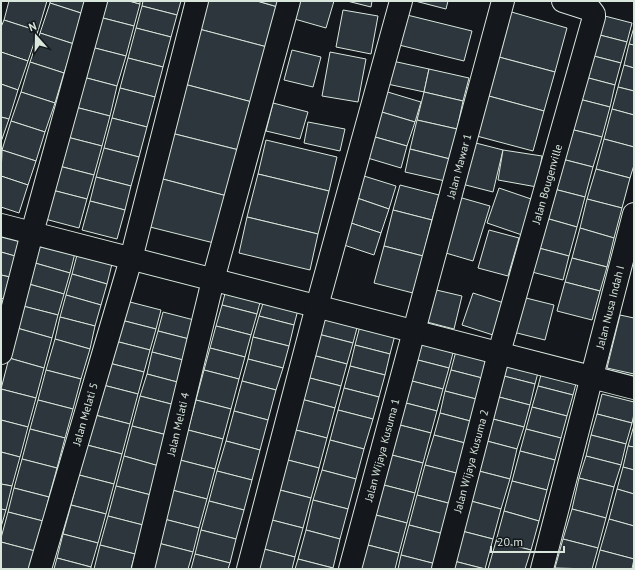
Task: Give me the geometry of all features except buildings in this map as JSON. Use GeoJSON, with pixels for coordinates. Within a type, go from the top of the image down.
{"type":"FeatureCollection","features":[{"type":"Feature","properties":{"kind":"street"},"geometry":{"type":"LineString","coordinates":[[1,353],[32,233],[96,1]]}},
{"type":"Feature","properties":{"kind":"street","name":"Jalan Melati 5"},"geometry":{"type":"LineString","coordinates":[[40,569],[131,259],[197,1]]}},
{"type":"Feature","properties":{"kind":"street","name":"Jalan Melati 4"},"geometry":{"type":"LineString","coordinates":[[144,569],[213,280],[289,1]]}},
{"type":"Feature","properties":{"kind":"street"},"geometry":{"type":"LineString","coordinates":[[248,569],[317,306],[401,1]]}},
{"type":"Feature","properties":{"kind":"street","name":"Jalan Mawar 1"},"geometry":{"type":"LineString","coordinates":[[414,331],[503,1]]}},
{"type":"Feature","properties":{"kind":"street","name":"Jalan Bougenville"},"geometry":{"type":"LineString","coordinates":[[499,353],[594,14],[591,10],[563,1]]}},
{"type":"Feature","properties":{"kind":"street","name":"Jalan Nusa Indah I"},"geometry":{"type":"LineString","coordinates":[[542,569],[634,214]]}},
{"type":"Feature","properties":{"kind":"street"},"geometry":{"type":"LineString","coordinates":[[1,225],[634,388]]}},
{"type":"Feature","properties":{"kind":"street","name":"Jalan Wijaya Kusuma 1"},"geometry":{"type":"LineString","coordinates":[[350,569],[414,331]]}},
{"type":"Feature","properties":{"kind":"street","name":"Jalan Wijaya Kusuma 2"},"geometry":{"type":"LineString","coordinates":[[443,569],[499,353]]}}]}
